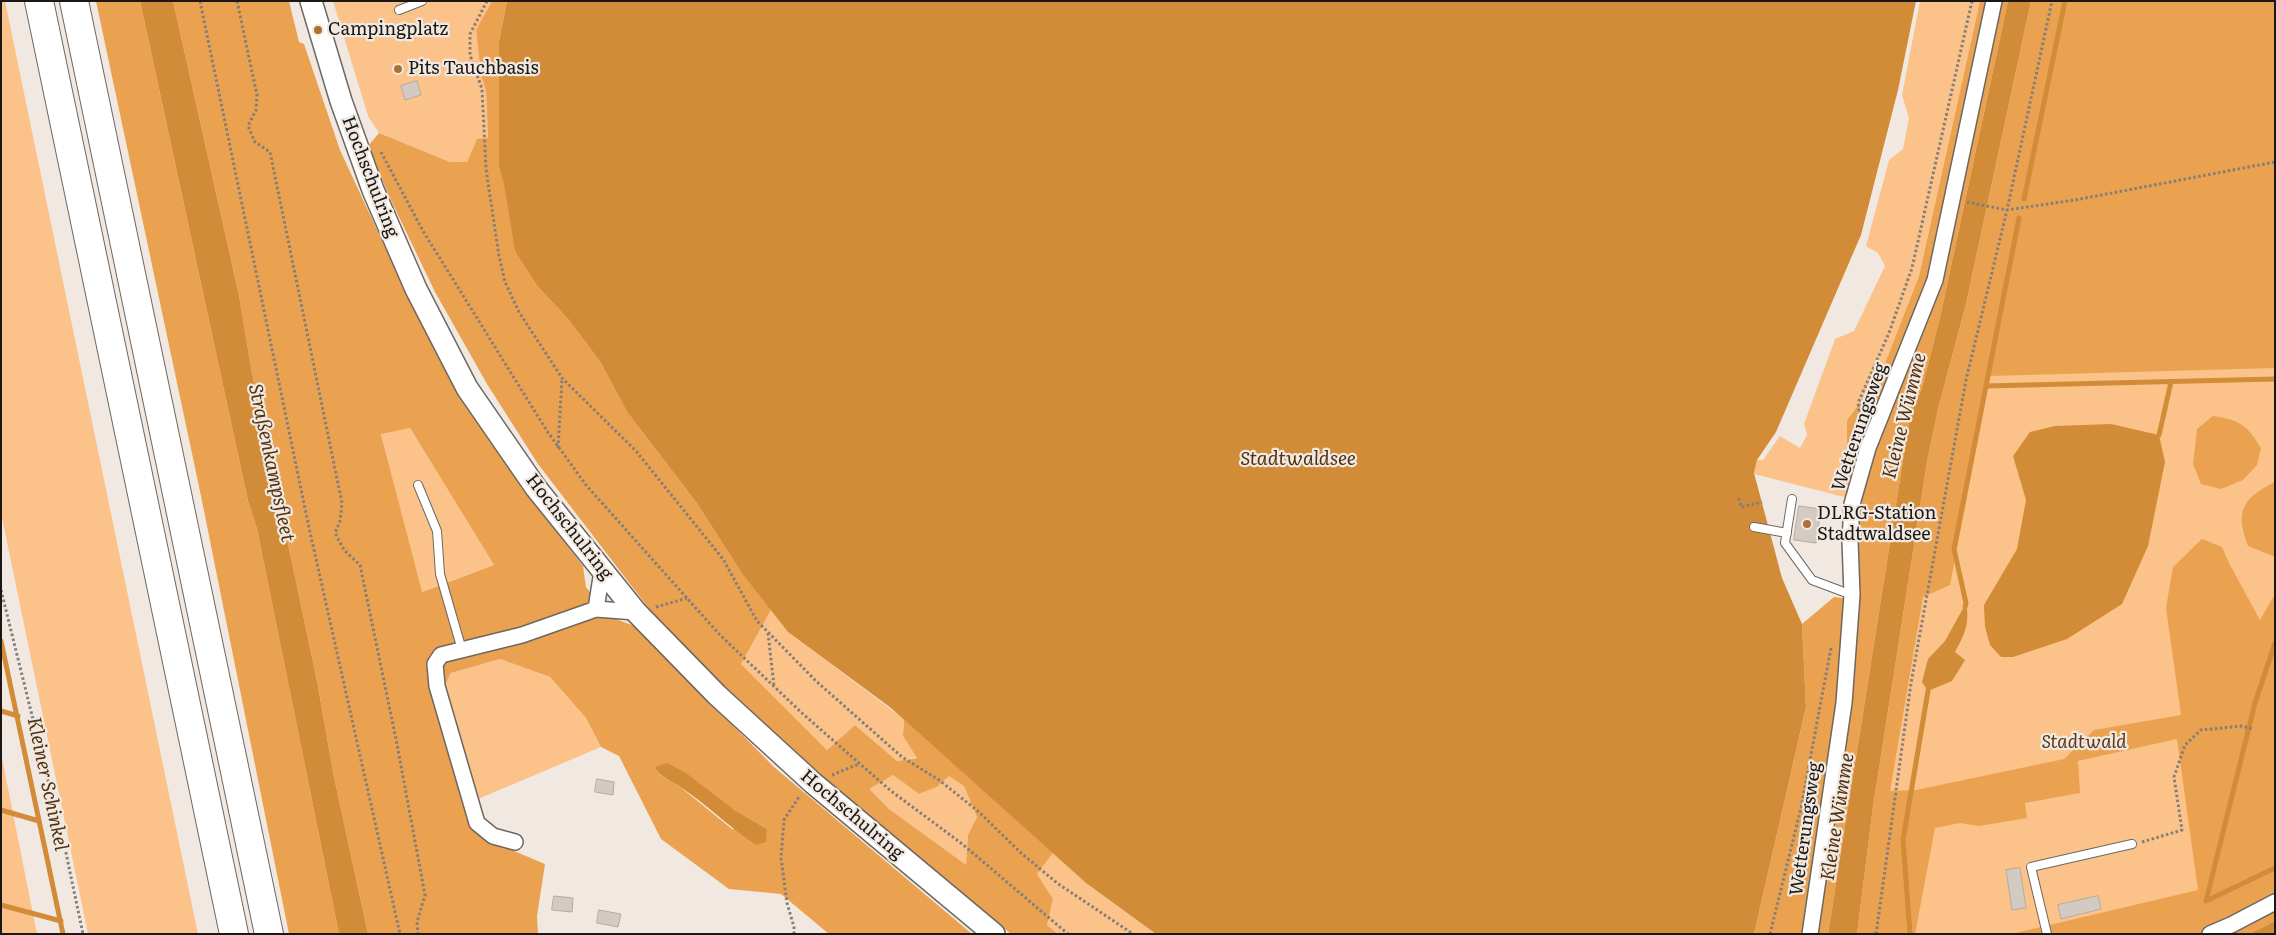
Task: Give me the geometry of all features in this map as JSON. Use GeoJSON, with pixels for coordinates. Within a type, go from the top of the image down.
{"type":"FeatureCollection","features":[{"type":"Feature","properties":{"kind":"highway"},"geometry":{"type":"LineString","coordinates":[[39,1],[234,934]]}},
{"type":"Feature","properties":{"kind":"highway"},"geometry":{"type":"LineString","coordinates":[[74,1],[269,934]]}},
{"type":"Feature","properties":{"kind":"street","name":"Hochschulring"},"geometry":{"type":"LineString","coordinates":[[311,1],[341,101],[364,163],[416,289],[468,388],[536,488],[636,612],[717,695],[813,783],[994,934]]}},
{"type":"Feature","properties":{"kind":"street","name":"Wetterungsweg"},"geometry":{"type":"LineString","coordinates":[[1810,934],[1844,703],[1852,596],[1850,541],[1852,504],[1868,448],[1935,280],[1994,1]]}},
{"type":"Feature","properties":{"kind":"street"},"geometry":{"type":"LineString","coordinates":[[596,609],[602,571]]}},
{"type":"Feature","properties":{"kind":"street"},"geometry":{"type":"LineString","coordinates":[[515,842],[493,836],[477,824],[437,686],[435,664],[441,655],[522,635],[596,609],[636,612]]}},
{"type":"Feature","properties":{"kind":"street"},"geometry":{"type":"LineString","coordinates":[[2210,934],[2275,902]]}},
{"type":"Feature","properties":{"kind":"lane"},"geometry":{"type":"LineString","coordinates":[[398,10],[422,1]]}},
{"type":"Feature","properties":{"kind":"lane"},"geometry":{"type":"LineString","coordinates":[[418,485],[437,531],[440,574],[462,650]]}},
{"type":"Feature","properties":{"kind":"lane"},"geometry":{"type":"LineString","coordinates":[[1792,499],[1785,543],[1812,580],[1852,596]]}},
{"type":"Feature","properties":{"kind":"lane"},"geometry":{"type":"LineString","coordinates":[[1754,527],[1787,533]]}},
{"type":"Feature","properties":{"kind":"lane"},"geometry":{"type":"LineString","coordinates":[[2047,934],[2031,867],[2132,844]]}},
{"type":"Feature","properties":{"kind":"path"},"geometry":{"type":"LineString","coordinates":[[200,1],[308,523],[400,934]]}},
{"type":"Feature","properties":{"kind":"path"},"geometry":{"type":"LineString","coordinates":[[237,1],[257,95],[256,110],[248,126],[255,142],[270,152],[342,504],[340,521],[335,533],[344,550],[360,565],[397,744],[425,894],[418,922],[418,934]]}},
{"type":"Feature","properties":{"kind":"path"},"geometry":{"type":"LineString","coordinates":[[487,1],[470,34],[470,55],[482,89],[486,168],[499,256],[505,282],[519,312],[562,378],[636,451],[723,560],[757,621],[816,681],[880,739],[979,812],[1057,883],[1133,934]]}},
{"type":"Feature","properties":{"kind":"path"},"geometry":{"type":"LineString","coordinates":[[1868,448],[1862,432],[1858,403],[1889,333],[1912,268],[1972,1]]}},
{"type":"Feature","properties":{"kind":"path"},"geometry":{"type":"LineString","coordinates":[[1876,934],[1918,644],[1966,380],[2007,210],[2052,1]]}},
{"type":"Feature","properties":{"kind":"path"},"geometry":{"type":"LineString","coordinates":[[379,149],[423,231],[558,448],[586,485],[719,634],[774,687],[890,791],[961,844],[1066,933]]}},
{"type":"Feature","properties":{"kind":"path"},"geometry":{"type":"LineString","coordinates":[[1965,202],[2007,210],[2075,200],[2275,162]]}},
{"type":"Feature","properties":{"kind":"path"},"geometry":{"type":"LineString","coordinates":[[558,448],[562,378]]}},
{"type":"Feature","properties":{"kind":"path"},"geometry":{"type":"LineString","coordinates":[[1739,498],[1741,507],[1762,502]]}},
{"type":"Feature","properties":{"kind":"path"},"geometry":{"type":"LineString","coordinates":[[1,590],[66,853],[83,934]]}},
{"type":"Feature","properties":{"kind":"path"},"geometry":{"type":"LineString","coordinates":[[636,612],[687,598]]}},
{"type":"Feature","properties":{"kind":"path"},"geometry":{"type":"LineString","coordinates":[[1770,934],[1801,808],[1832,639],[1841,630],[1850,627]]}},
{"type":"Feature","properties":{"kind":"path"},"geometry":{"type":"LineString","coordinates":[[768,632],[774,687]]}},
{"type":"Feature","properties":{"kind":"path"},"geometry":{"type":"LineString","coordinates":[[2132,844],[2182,830],[2174,777],[2185,745],[2201,730],[2242,726],[2253,729]]}},
{"type":"Feature","properties":{"kind":"path"},"geometry":{"type":"LineString","coordinates":[[794,934],[794,927],[787,903],[781,858],[784,820],[799,796],[813,783],[859,764]]}},
{"type":"Feature","properties":{"kind":"green space"},"geometry":{"type":"Polygon","coordinates":[[[1,1],[5,1],[198,934],[88,934],[1,513],[1,1]]]}},
{"type":"Feature","properties":{"kind":"green space"},"geometry":{"type":"Polygon","coordinates":[[[96,1],[140,1],[248,501],[257,529],[339,934],[289,934],[201,496],[96,1]]]}},
{"type":"Feature","properties":{"kind":"green space"},"geometry":{"type":"Polygon","coordinates":[[[173,1],[289,1],[299,42],[304,44],[340,150],[400,279],[482,428],[534,503],[583,566],[586,587],[608,616],[634,626],[774,767],[972,934],[829,934],[781,894],[729,889],[661,839],[619,756],[601,747],[586,718],[550,677],[500,659],[451,673],[444,687],[482,820],[502,832],[502,846],[545,864],[537,916],[538,934],[368,934],[334,777],[317,681],[252,373],[239,295],[173,1]],[[410,428],[381,434],[422,592],[494,565],[410,428]],[[660,775],[679,786],[732,829],[767,829],[733,809],[660,775]]]}},
{"type":"Feature","properties":{"kind":"green space"},"geometry":{"type":"Polygon","coordinates":[[[333,1],[492,1],[476,31],[481,75],[486,91],[488,139],[477,140],[467,162],[450,162],[379,133],[368,116],[333,1]]]}},
{"type":"Feature","properties":{"kind":"green space"},"geometry":{"type":"Polygon","coordinates":[[[492,1],[507,1],[499,41],[499,167],[539,288],[568,319],[601,363],[627,412],[696,502],[743,575],[771,610],[741,664],[827,750],[855,725],[897,761],[917,758],[903,736],[904,719],[1053,853],[1037,874],[1053,899],[1047,925],[1058,934],[1011,934],[881,828],[762,723],[712,676],[650,610],[538,464],[487,384],[435,292],[388,194],[368,146],[379,133],[450,162],[467,162],[477,139],[488,138],[486,91],[481,75],[476,30],[492,1]],[[893,775],[869,789],[889,809],[966,865],[968,835],[977,817],[964,786],[949,776],[937,787],[919,794],[893,775]]]}},
{"type":"Feature","properties":{"kind":"green space"},"geometry":{"type":"Polygon","coordinates":[[[1920,1],[1980,1],[1919,276],[1880,376],[1847,420],[1860,501],[1754,474],[1757,460],[1763,460],[1780,436],[1800,448],[1807,435],[1804,424],[1835,339],[1854,331],[1885,266],[1878,253],[1866,246],[1889,160],[1903,149],[1909,118],[1902,95],[1920,1]]]}},
{"type":"Feature","properties":{"kind":"green space"},"geometry":{"type":"Polygon","coordinates":[[[1980,1],[2008,1],[1939,322],[1921,391],[1910,416],[1828,934],[1754,934],[1806,707],[1802,624],[1834,597],[1857,600],[1857,541],[1861,495],[1847,456],[1847,420],[1880,376],[1919,276],[1980,1]]]}},
{"type":"Feature","properties":{"kind":"green space"},"geometry":{"type":"Polygon","coordinates":[[[2031,1],[2275,1],[2275,368],[1990,376],[1950,585],[1923,597],[1890,791],[1916,790],[2064,759],[2094,730],[2181,715],[2166,608],[2173,567],[2202,539],[2222,547],[2260,620],[2275,594],[2275,921],[2249,934],[2011,934],[2198,890],[2177,739],[2078,761],[2080,793],[2025,803],[2027,818],[1979,826],[1960,823],[1935,828],[1915,934],[1857,934],[1873,807],[1927,462],[1938,409],[1966,304],[2031,1]]]}},
{"type":"Feature","properties":{"kind":"green space","name":"Stadtwald"},"geometry":{"type":"Polygon","coordinates":[[[2275,1],[2275,876],[2121,934],[1861,934],[1940,428],[2275,1]]]}},
{"type":"Feature","properties":{"kind":"green space"},"geometry":{"type":"Polygon","coordinates":[[[2213,416],[2230,419],[2242,425],[2261,448],[2257,465],[2243,480],[2221,489],[2201,484],[2193,464],[2197,429],[2213,416]]]}},
{"type":"Feature","properties":{"kind":"green space"},"geometry":{"type":"Polygon","coordinates":[[[410,428],[494,565],[421,592],[381,433],[410,428]]]}},
{"type":"Feature","properties":{"kind":"green space"},"geometry":{"type":"Polygon","coordinates":[[[2275,482],[2275,556],[2273,556],[2248,546],[2242,524],[2242,515],[2244,507],[2255,494],[2275,482]]]}},
{"type":"Feature","properties":{"kind":"green space"},"geometry":{"type":"Polygon","coordinates":[[[771,610],[788,632],[904,719],[903,736],[917,757],[897,761],[855,725],[827,750],[741,664],[771,610]]]}},
{"type":"Feature","properties":{"kind":"green space"},"geometry":{"type":"Polygon","coordinates":[[[500,659],[550,677],[586,718],[601,747],[478,799],[444,686],[451,673],[500,659]]]}},
{"type":"Feature","properties":{"kind":"green space"},"geometry":{"type":"Polygon","coordinates":[[[1,753],[37,934],[1,934],[1,753]]]}},
{"type":"Feature","properties":{"kind":"green space"},"geometry":{"type":"Polygon","coordinates":[[[893,775],[919,794],[937,787],[950,775],[964,786],[977,817],[968,835],[966,866],[889,809],[868,789],[893,775]]]}},
{"type":"Feature","properties":{"kind":"green space"},"geometry":{"type":"Polygon","coordinates":[[[1053,853],[1086,883],[1156,934],[1058,934],[1047,925],[1053,899],[1037,874],[1053,853]]]}},
{"type":"Feature","properties":{"kind":"water"},"geometry":{"type":"Polygon","coordinates":[[[140,1],[173,1],[239,295],[252,373],[317,681],[334,777],[368,934],[339,934],[257,529],[248,501],[140,1]]]}},
{"type":"Feature","properties":{"kind":"water","name":"Stadtwaldsee"},"geometry":{"type":"Polygon","coordinates":[[[507,1],[1916,1],[1898,90],[1861,235],[1776,432],[1757,460],[1754,473],[1782,578],[1802,624],[1806,707],[1754,934],[1156,934],[1086,883],[891,708],[788,632],[743,575],[696,502],[627,412],[601,363],[568,319],[539,288],[515,251],[504,184],[499,167],[499,41],[507,1]]]}},
{"type":"Feature","properties":{"kind":"water"},"geometry":{"type":"Polygon","coordinates":[[[2008,1],[2031,1],[1966,304],[1938,409],[1927,462],[1873,807],[1857,934],[1828,934],[1910,416],[1921,391],[1939,322],[2008,1]]]}},
{"type":"Feature","properties":{"kind":"water"},"geometry":{"type":"Polygon","coordinates":[[[2111,424],[2159,435],[2165,462],[2148,546],[2122,604],[2067,639],[2013,657],[2001,657],[1990,645],[1985,627],[1984,605],[2017,549],[2026,500],[2013,456],[2030,432],[2055,426],[2111,424]]]}},
{"type":"Feature","properties":{"kind":"water"},"geometry":{"type":"Polygon","coordinates":[[[1966,603],[1966,628],[1955,652],[1965,660],[1952,681],[1928,691],[1922,682],[1928,659],[1945,641],[1966,603]]]}},
{"type":"Feature","properties":{"kind":"water"},"geometry":{"type":"Polygon","coordinates":[[[667,763],[686,773],[733,809],[767,829],[766,842],[756,845],[689,793],[663,776],[655,767],[667,763]]]}},
{"type":"Feature","properties":{"kind":"water"},"geometry":{"type":"Polygon","coordinates":[[[2275,921],[2275,934],[2249,934],[2275,921]]]}},
{"type":"Feature","properties":{"kind":"building"},"geometry":{"type":"Polygon","coordinates":[[[417,81],[421,95],[405,100],[401,86],[417,81]]]}},
{"type":"Feature","properties":{"kind":"building","name":"DLRG-Station Stadtwaldsee"},"geometry":{"type":"Polygon","coordinates":[[[1799,506],[1821,509],[1816,543],[1794,540],[1799,506]]]}},
{"type":"Feature","properties":{"kind":"building"},"geometry":{"type":"Polygon","coordinates":[[[597,779],[614,782],[613,795],[595,792],[597,779]]]}},
{"type":"Feature","properties":{"kind":"building"},"geometry":{"type":"Polygon","coordinates":[[[2020,868],[2026,908],[2012,910],[2006,870],[2020,868]]]}},
{"type":"Feature","properties":{"kind":"building"},"geometry":{"type":"Polygon","coordinates":[[[554,896],[573,898],[572,912],[552,910],[554,896]]]}},
{"type":"Feature","properties":{"kind":"building"},"geometry":{"type":"Polygon","coordinates":[[[2098,896],[2101,909],[2061,919],[2058,905],[2098,896]]]}},
{"type":"Feature","properties":{"kind":"building"},"geometry":{"type":"Polygon","coordinates":[[[599,910],[621,914],[618,927],[597,923],[599,910]]]}},
{"type":"Feature","properties":{"kind":"waterway"},"geometry":{"type":"LineString","coordinates":[[2024,199],[2065,1]]}},
{"type":"Feature","properties":{"kind":"waterway"},"geometry":{"type":"LineString","coordinates":[[1965,607],[1966,603],[1954,549],[2019,218]]}},
{"type":"Feature","properties":{"kind":"waterway"},"geometry":{"type":"LineString","coordinates":[[1986,386],[2275,379]]}},
{"type":"Feature","properties":{"kind":"waterway"},"geometry":{"type":"LineString","coordinates":[[2159,435],[2171,382]]}},
{"type":"Feature","properties":{"kind":"waterway","name":"Kleiner Schinkel"},"geometry":{"type":"LineString","coordinates":[[1,641],[63,934]]}},
{"type":"Feature","properties":{"kind":"waterway"},"geometry":{"type":"LineString","coordinates":[[2206,901],[2255,703],[2275,643]]}},
{"type":"Feature","properties":{"kind":"waterway"},"geometry":{"type":"LineString","coordinates":[[1910,934],[1903,840],[1929,685]]}},
{"type":"Feature","properties":{"kind":"waterway"},"geometry":{"type":"LineString","coordinates":[[1,711],[18,716]]}},
{"type":"Feature","properties":{"kind":"waterway"},"geometry":{"type":"LineString","coordinates":[[1,810],[39,821]]}},
{"type":"Feature","properties":{"kind":"waterway"},"geometry":{"type":"LineString","coordinates":[[2206,901],[2275,868]]}},
{"type":"Feature","properties":{"kind":"waterway"},"geometry":{"type":"LineString","coordinates":[[1,905],[61,921]]}},
{"type":"Feature","properties":{"kind":"place","name":"Campingplatz"},"geometry":{"type":"Point","coordinates":[318,30]}},
{"type":"Feature","properties":{"kind":"place","name":"Pits Tauchbasis"},"geometry":{"type":"Point","coordinates":[398,69]}},
{"type":"Feature","properties":{"kind":"place","name":"DLRG-Station Stadtwaldsee"},"geometry":{"type":"Point","coordinates":[1807,524]}},
{"type":"Feature","properties":{"kind":"water label","name":"Kleine Wümme"},"geometry":{"type":"Point","coordinates":[1905,416]}},
{"type":"Feature","properties":{"kind":"water label","name":"Straßenkampsfleet"},"geometry":{"type":"Point","coordinates":[271,463]}},
{"type":"Feature","properties":{"kind":"water label","name":"Kleine Wümme"},"geometry":{"type":"Point","coordinates":[1838,817]}}]}
